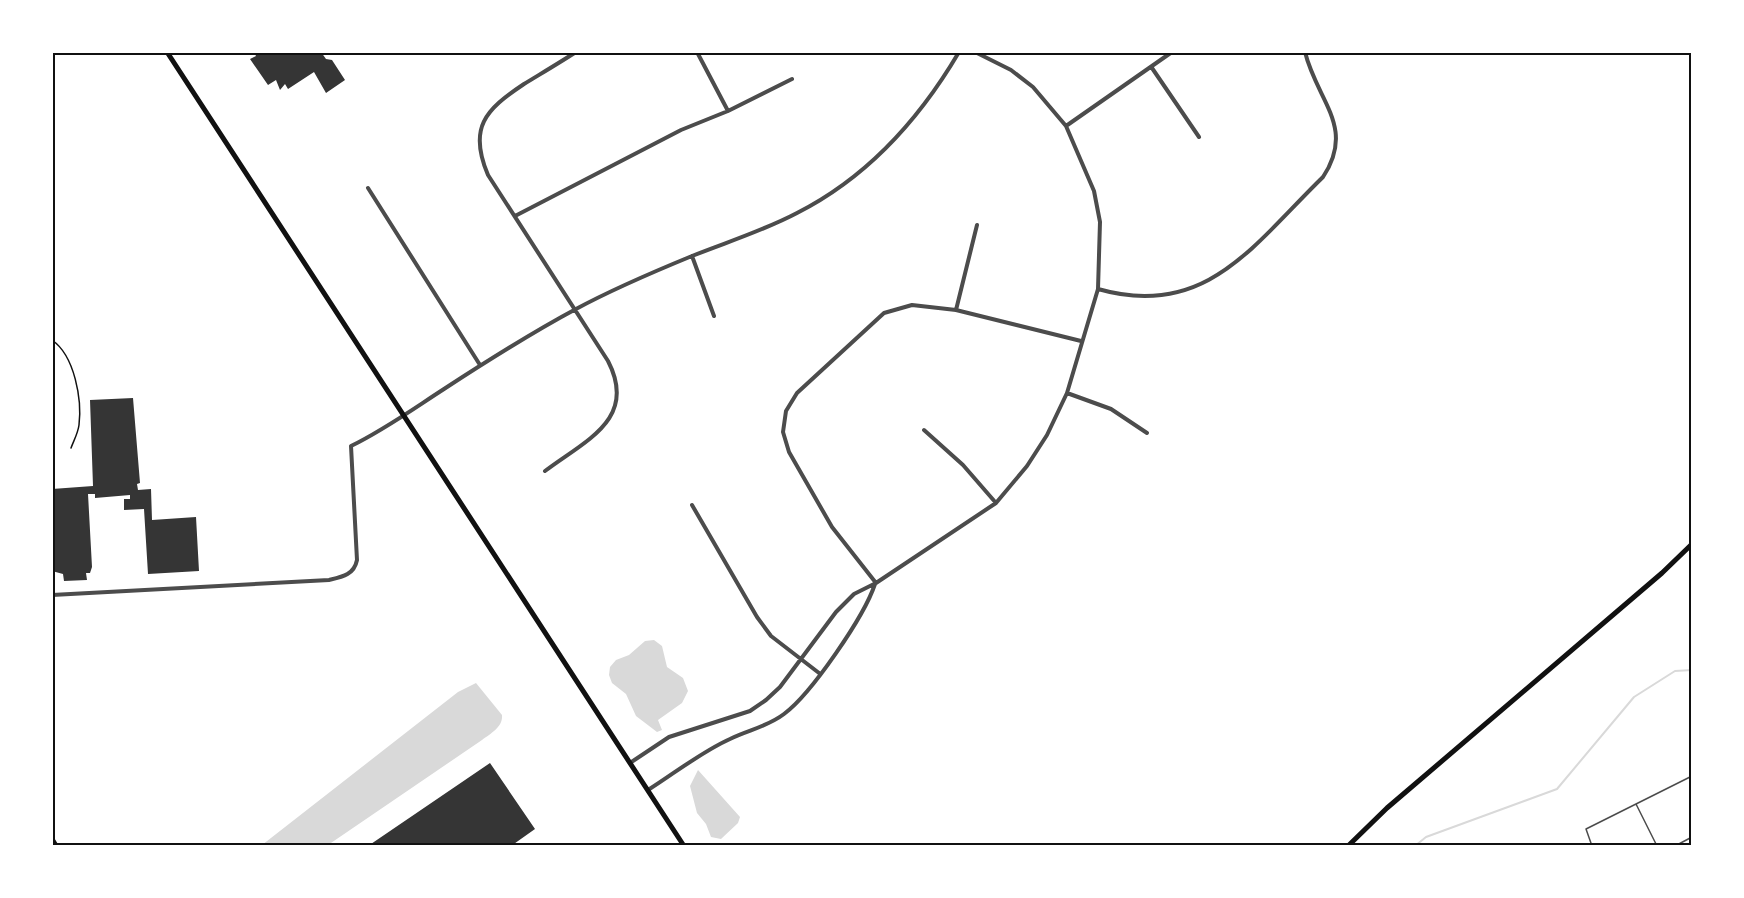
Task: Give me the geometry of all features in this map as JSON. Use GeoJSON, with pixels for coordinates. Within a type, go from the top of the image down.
{"type":"FeatureCollection","features":[{"type":"Feature","properties":{"kind":"highway"},"geometry":{"type":"LineString","coordinates":[[52,841],[55,846]]}},
{"type":"Feature","properties":{"kind":"main road"},"geometry":{"type":"LineString","coordinates":[[168,52],[684,846]]}},
{"type":"Feature","properties":{"kind":"main road"},"geometry":{"type":"LineString","coordinates":[[1348,846],[1387,808],[1662,573],[1692,544]]}},
{"type":"Feature","properties":{"kind":"street"},"geometry":{"type":"LineString","coordinates":[[545,471],[607,423],[618,400],[615,374],[515,216],[482,161],[479,148],[484,120],[503,98],[576,52]]}},
{"type":"Feature","properties":{"kind":"street"},"geometry":{"type":"LineString","coordinates":[[698,52],[728,111]]}},
{"type":"Feature","properties":{"kind":"street"},"geometry":{"type":"LineString","coordinates":[[52,595],[329,580],[345,576],[356,568],[357,560],[351,446],[379,433],[480,365],[575,310],[692,256],[745,237],[798,213],[850,180],[872,163],[912,123],[959,52]]}},
{"type":"Feature","properties":{"kind":"street"},"geometry":{"type":"LineString","coordinates":[[630,763],[669,737],[750,711],[780,687],[836,612],[854,594],[876,583],[996,503],[1027,465],[1067,393],[1098,289],[1100,222],[1094,191],[1066,126],[1033,87],[1011,70],[975,52]]}},
{"type":"Feature","properties":{"kind":"street"},"geometry":{"type":"LineString","coordinates":[[1066,126],[1172,52]]}},
{"type":"Feature","properties":{"kind":"street"},"geometry":{"type":"LineString","coordinates":[[1098,289],[1149,297],[1191,290],[1225,272],[1323,177],[1334,160],[1338,141],[1333,121],[1305,52]]}},
{"type":"Feature","properties":{"kind":"street"},"geometry":{"type":"LineString","coordinates":[[1152,68],[1199,137]]}},
{"type":"Feature","properties":{"kind":"street"},"geometry":{"type":"LineString","coordinates":[[515,216],[681,130],[728,111],[792,79]]}},
{"type":"Feature","properties":{"kind":"street"},"geometry":{"type":"LineString","coordinates":[[368,188],[480,365]]}},
{"type":"Feature","properties":{"kind":"street"},"geometry":{"type":"LineString","coordinates":[[956,310],[977,225]]}},
{"type":"Feature","properties":{"kind":"street"},"geometry":{"type":"LineString","coordinates":[[692,256],[714,316]]}},
{"type":"Feature","properties":{"kind":"street"},"geometry":{"type":"LineString","coordinates":[[876,583],[832,527],[789,452],[783,432],[786,411],[797,393],[884,313],[912,305],[956,310],[1082,341]]}},
{"type":"Feature","properties":{"kind":"street"},"geometry":{"type":"LineString","coordinates":[[1067,393],[1111,409],[1147,433]]}},
{"type":"Feature","properties":{"kind":"street"},"geometry":{"type":"LineString","coordinates":[[924,430],[963,465],[996,503]]}},
{"type":"Feature","properties":{"kind":"street"},"geometry":{"type":"LineString","coordinates":[[692,505],[757,617],[771,636],[819,673]]}},
{"type":"Feature","properties":{"kind":"street"},"geometry":{"type":"LineString","coordinates":[[648,790],[717,745],[768,724],[785,713],[819,673],[870,598],[876,583]]}},
{"type":"Feature","properties":{"kind":"lane"},"geometry":{"type":"LineString","coordinates":[[1593,846],[1586,829],[1692,776]]}},
{"type":"Feature","properties":{"kind":"lane"},"geometry":{"type":"LineString","coordinates":[[1636,804],[1657,846]]}},
{"type":"Feature","properties":{"kind":"lane"},"geometry":{"type":"LineString","coordinates":[[1675,846],[1692,837]]}},
{"type":"Feature","properties":{"kind":"path"},"geometry":{"type":"LineString","coordinates":[[52,340],[64,354],[80,398],[79,427],[71,448]]}},
{"type":"Feature","properties":{"kind":"shaded area"},"geometry":{"type":"Polygon","coordinates":[[[654,640],[662,646],[667,667],[683,678],[688,691],[682,703],[658,720],[662,730],[657,732],[636,716],[626,694],[612,683],[609,675],[610,667],[616,660],[629,655],[645,641],[654,640]]]}},
{"type":"Feature","properties":{"kind":"shaded area"},"geometry":{"type":"Polygon","coordinates":[[[476,683],[502,715],[501,723],[489,735],[328,845],[262,845],[458,692],[476,683]]]}},
{"type":"Feature","properties":{"kind":"shaded area"},"geometry":{"type":"Polygon","coordinates":[[[698,770],[740,817],[738,823],[721,839],[711,837],[706,824],[697,813],[690,786],[698,770]]]}},
{"type":"Feature","properties":{"kind":"building"},"geometry":{"type":"Polygon","coordinates":[[[254,52],[321,52],[326,59],[332,60],[345,80],[326,93],[314,72],[288,89],[285,84],[280,90],[276,80],[268,85],[250,59],[256,56],[254,52]]]}},
{"type":"Feature","properties":{"kind":"building"},"geometry":{"type":"Polygon","coordinates":[[[133,398],[140,483],[137,484],[138,490],[151,489],[152,520],[196,517],[199,571],[148,574],[144,509],[124,510],[124,499],[130,499],[130,495],[95,498],[95,494],[88,494],[92,567],[90,573],[86,573],[87,580],[64,581],[63,574],[52,571],[52,489],[93,486],[90,400],[133,398]]]}},
{"type":"Feature","properties":{"kind":"building"},"geometry":{"type":"Polygon","coordinates":[[[490,763],[535,829],[511,846],[368,846],[490,763]]]}},
{"type":"Feature","properties":{"kind":"waterway"},"geometry":{"type":"LineString","coordinates":[[1415,846],[1426,837],[1557,789],[1634,697],[1675,671],[1692,670]]}}]}
